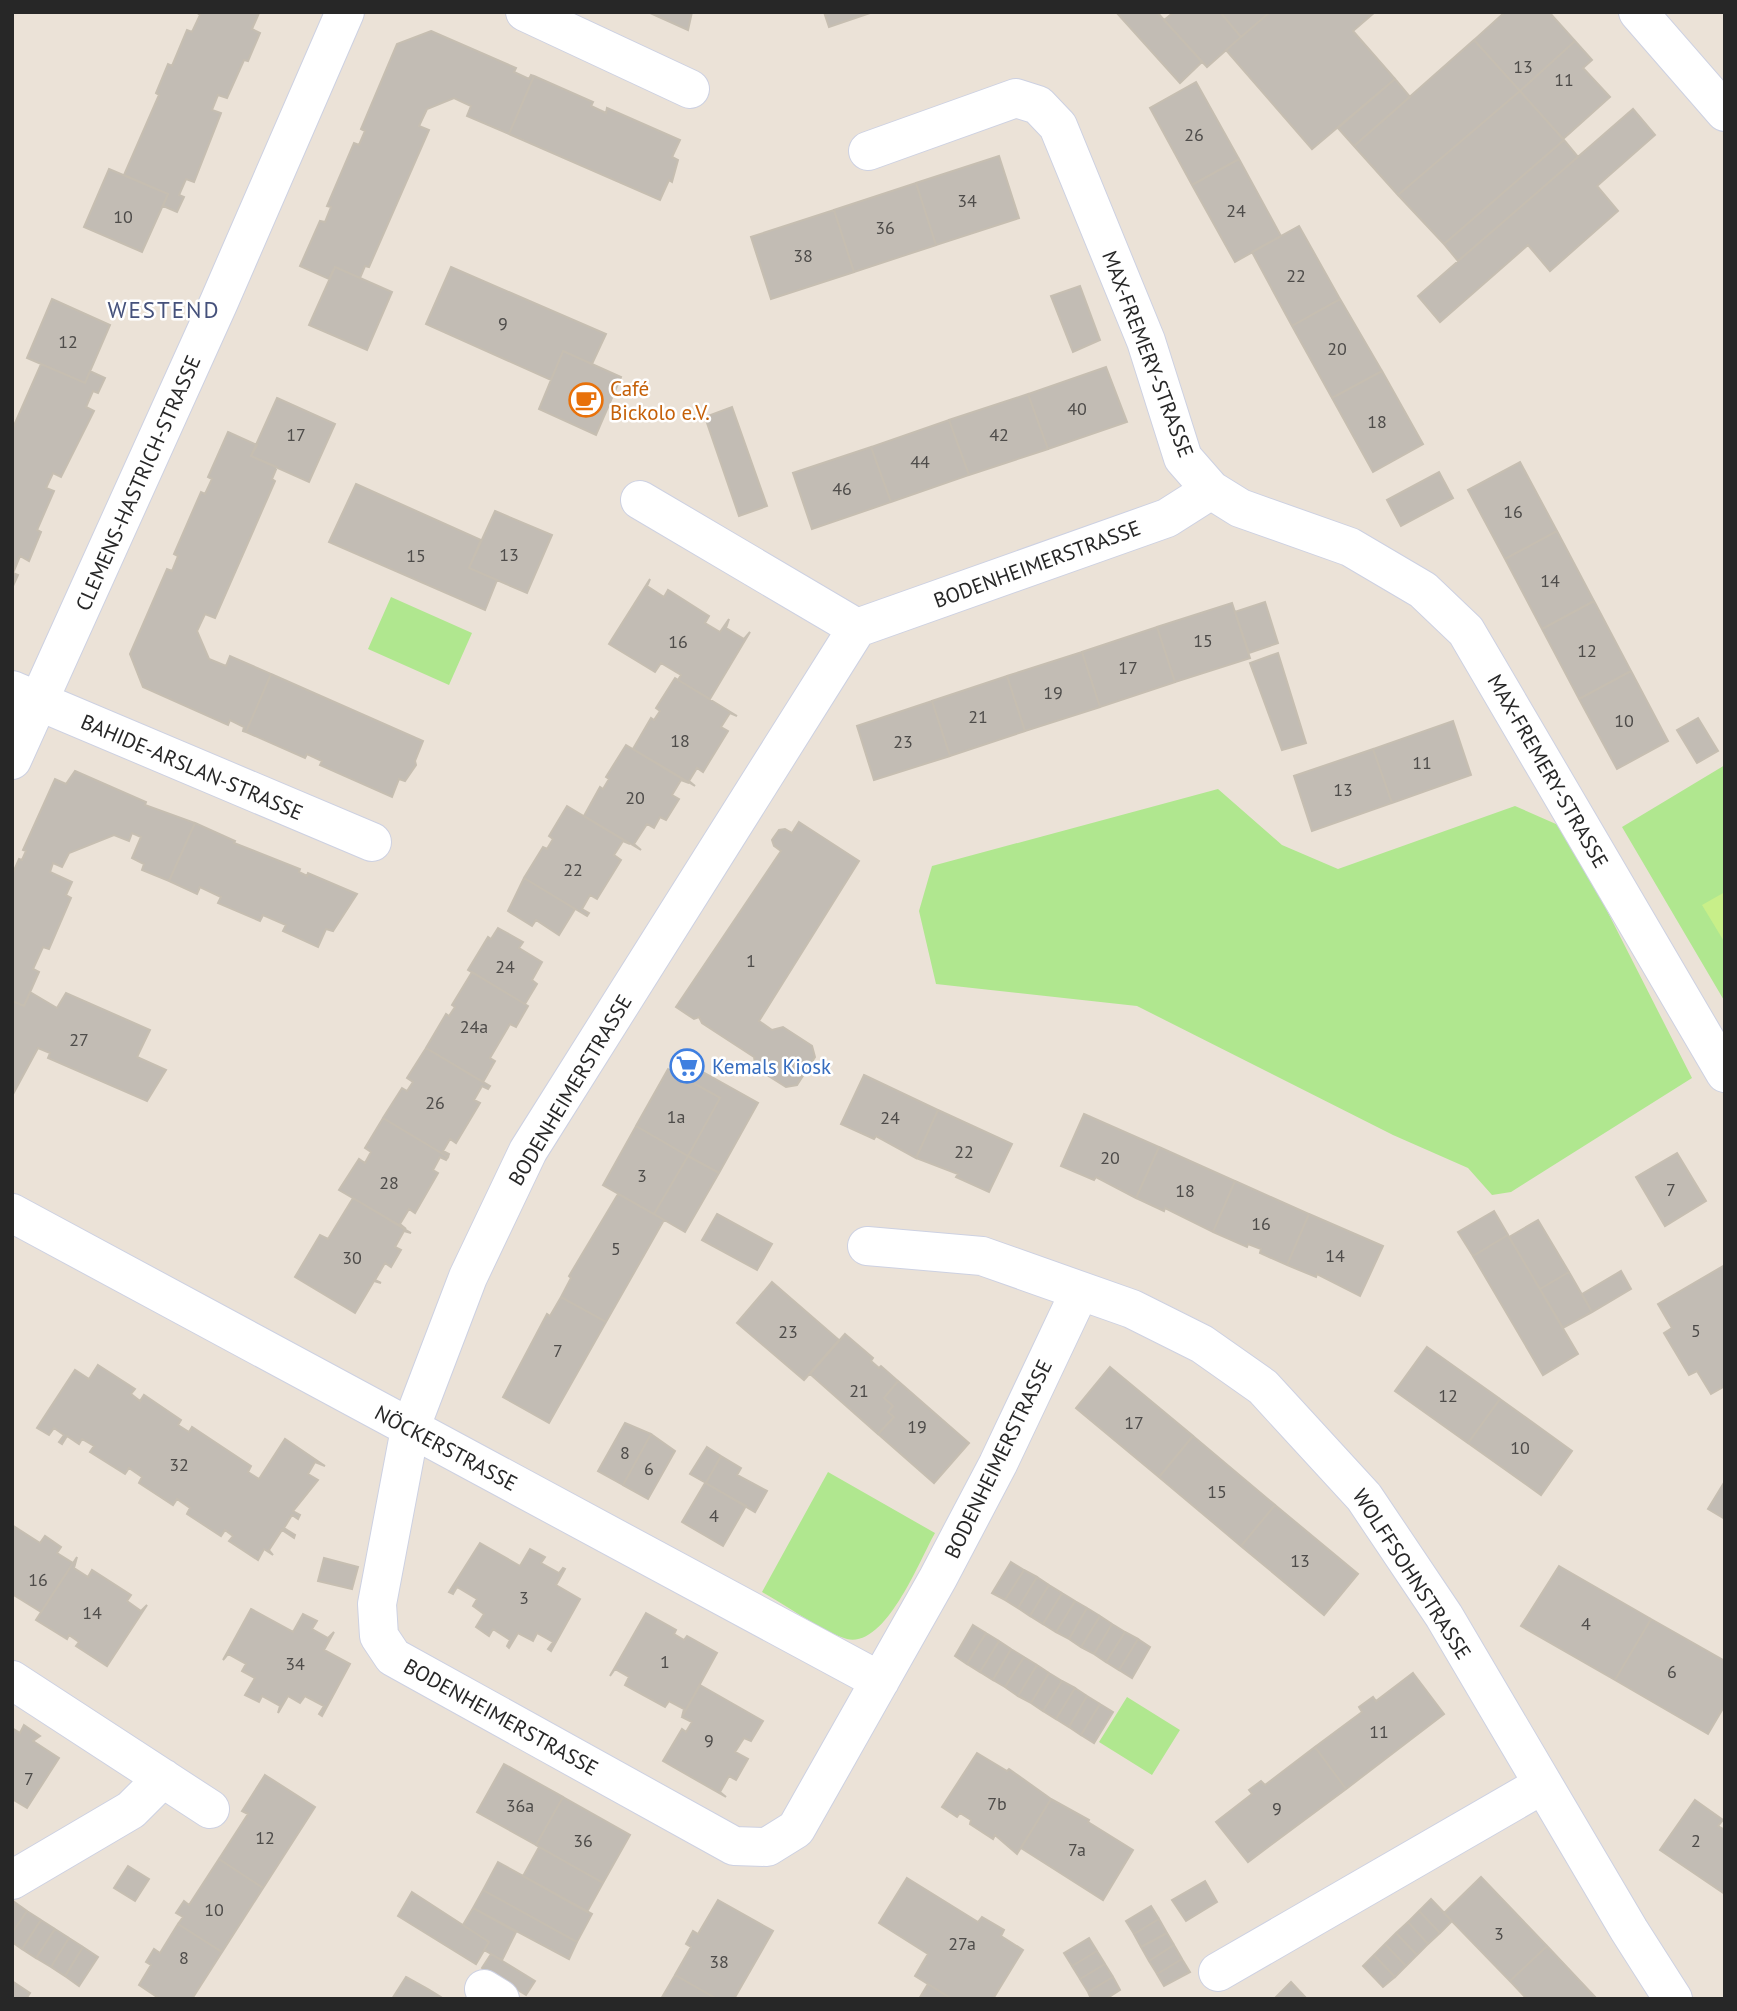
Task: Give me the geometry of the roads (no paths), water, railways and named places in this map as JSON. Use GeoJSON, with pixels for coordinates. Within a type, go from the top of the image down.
{"type":"FeatureCollection","features":[{"type":"Feature","properties":{"kind":"street","name":"CLEMENS-HASTRICH-STRASSE"},"geometry":{"type":"LineString","coordinates":[[12,760],[25,696],[219,302],[345,12]]}},
{"type":"Feature","properties":{"kind":"street"},"geometry":{"type":"LineString","coordinates":[[525,12],[690,89]]}},
{"type":"Feature","properties":{"kind":"street"},"geometry":{"type":"LineString","coordinates":[[1638,12],[1725,112]]}},
{"type":"Feature","properties":{"kind":"street","name":"MAX-FREMERY-STRASSE"},"geometry":{"type":"LineString","coordinates":[[867,151],[1016,98],[1038,105],[1058,126],[1146,341],[1184,458],[1211,490],[1240,508],[1350,547],[1423,590],[1466,631],[1725,1073]]}},
{"type":"Feature","properties":{"kind":"street","name":"BODENHEIMERSTRASSE"},"geometry":{"type":"LineString","coordinates":[[1080,1290],[998,1464],[880,1681],[796,1829],[767,1847],[734,1846],[393,1657],[379,1636],[377,1604],[410,1429],[468,1277],[528,1151],[857,628],[1167,518],[1211,490]]}},
{"type":"Feature","properties":{"kind":"street"},"geometry":{"type":"LineString","coordinates":[[640,500],[857,628]]}},
{"type":"Feature","properties":{"kind":"street","name":"BAHIDE-ARSLAN-STRASSE"},"geometry":{"type":"LineString","coordinates":[[25,696],[372,842]]}},
{"type":"Feature","properties":{"kind":"street","name":"NÖCKERSTRASSE"},"geometry":{"type":"LineString","coordinates":[[12,1213],[880,1681]]}},
{"type":"Feature","properties":{"kind":"street","name":"WOLFFSOHNSTRASSE"},"geometry":{"type":"LineString","coordinates":[[867,1246],[982,1256],[1080,1290],[1132,1309],[1202,1344],[1263,1387],[1364,1497],[1444,1616],[1542,1785],[1673,1999]]}},
{"type":"Feature","properties":{"kind":"street"},"geometry":{"type":"LineString","coordinates":[[12,1680],[210,1808]]}},
{"type":"Feature","properties":{"kind":"street"},"geometry":{"type":"LineString","coordinates":[[12,1880],[131,1810],[163,1778]]}},
{"type":"Feature","properties":{"kind":"street"},"geometry":{"type":"LineString","coordinates":[[1218,1972],[1542,1785]]}},
{"type":"Feature","properties":{"kind":"place","name":"Café Bickolo e.V."},"geometry":{"type":"Point","coordinates":[586,400]}},
{"type":"Feature","properties":{"kind":"place","name":"Kemals Kiosk"},"geometry":{"type":"Point","coordinates":[687,1066]}},
{"type":"Feature","properties":{"kind":"district","name":"WESTEND"},"geometry":{"type":"Point","coordinates":[164,309]}}]}
